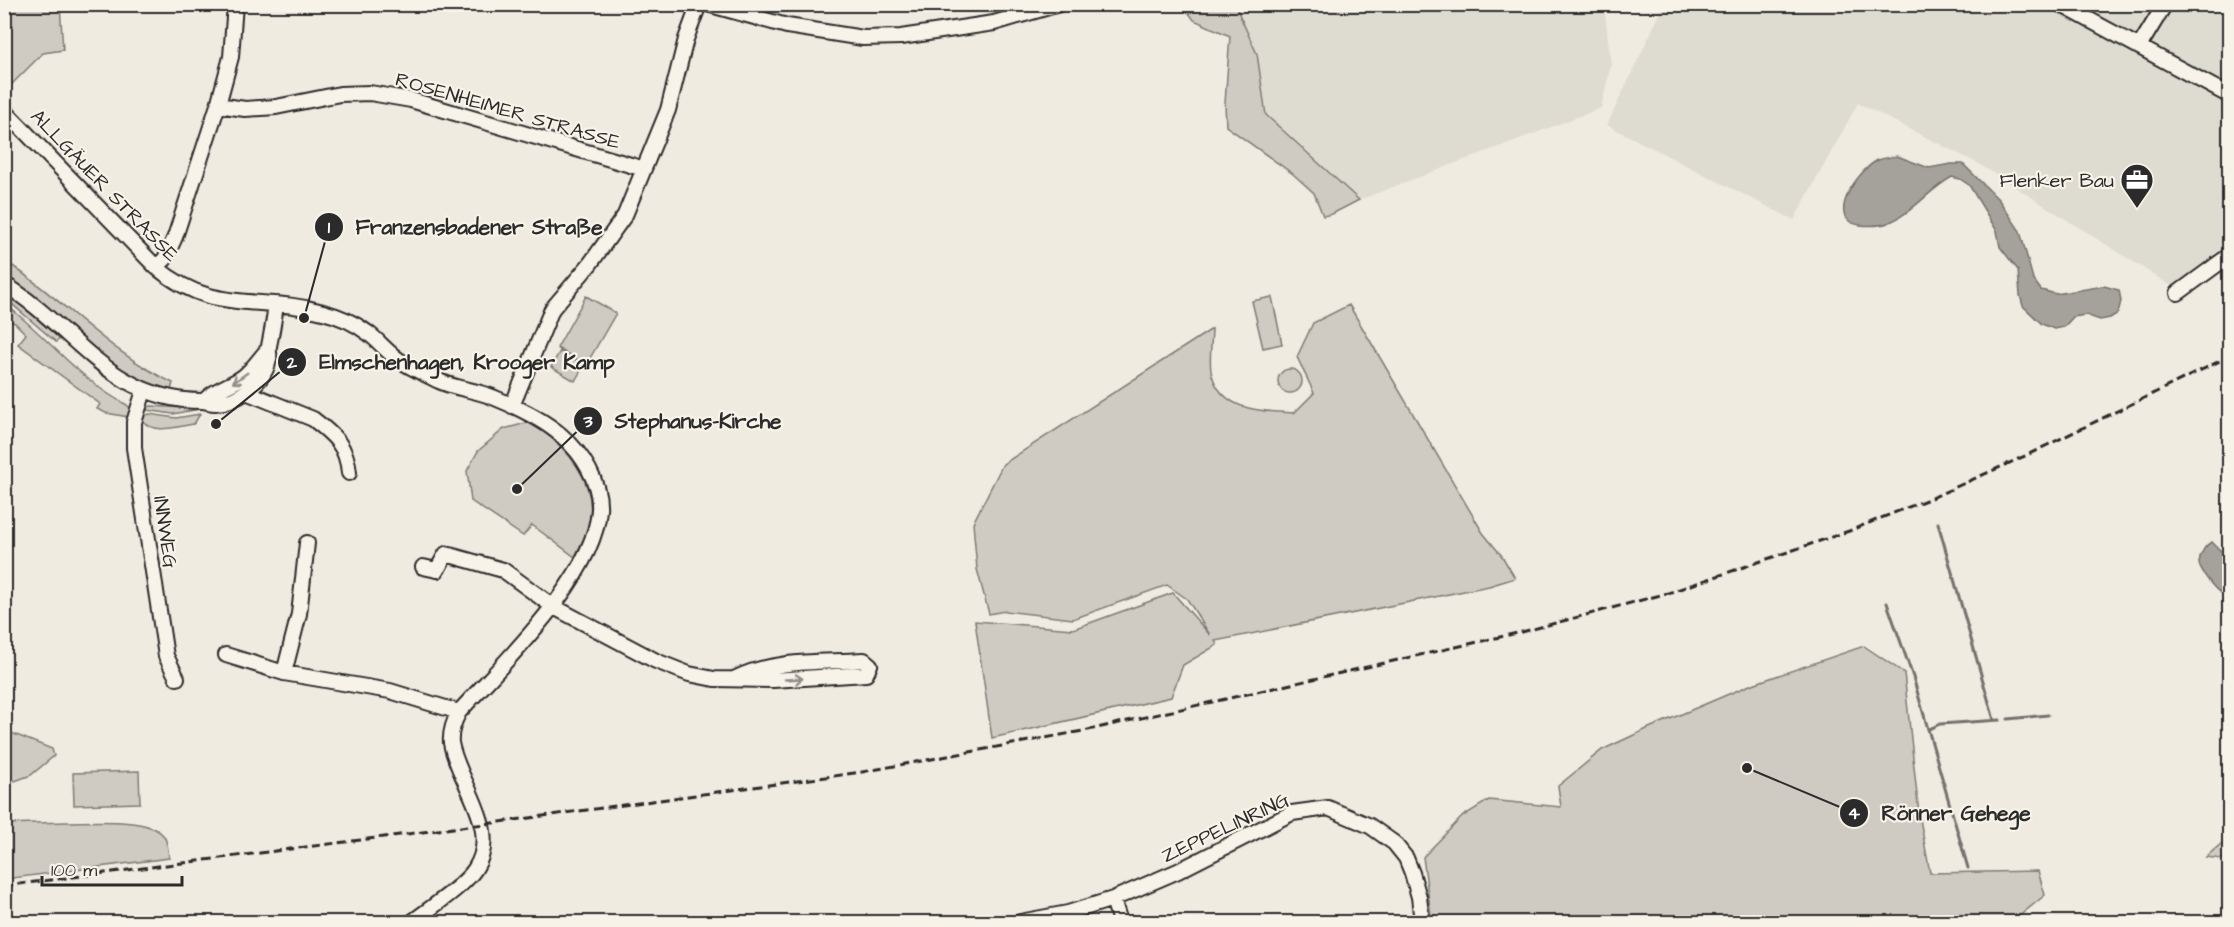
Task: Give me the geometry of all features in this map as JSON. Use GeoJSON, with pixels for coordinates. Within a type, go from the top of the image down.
{"type":"FeatureCollection","features":[{"type":"Feature","properties":{"kind":"street"},"geometry":{"type":"LineString","coordinates":[[156,267],[165,259],[175,237],[219,105],[231,57],[235,4]]}},
{"type":"Feature","properties":{"kind":"street"},"geometry":{"type":"LineString","coordinates":[[512,406],[552,309],[590,264],[625,215],[668,110],[686,39],[699,4]]}},
{"type":"Feature","properties":{"kind":"street"},"geometry":{"type":"LineString","coordinates":[[707,4],[787,26],[850,37],[900,37],[994,23],[1059,4]]}},
{"type":"Feature","properties":{"kind":"street"},"geometry":{"type":"LineString","coordinates":[[2060,4],[2229,96]]}},
{"type":"Feature","properties":{"kind":"street"},"geometry":{"type":"LineString","coordinates":[[2139,47],[2164,4]]}},
{"type":"Feature","properties":{"kind":"street","name":"ROSENHEIMER STRASSE"},"geometry":{"type":"LineString","coordinates":[[219,105],[245,109],[276,107],[340,94],[370,93],[411,100],[644,169]]}},
{"type":"Feature","properties":{"kind":"street","name":"ALLGÄUER STRASSE"},"geometry":{"type":"LineString","coordinates":[[4,110],[170,279],[188,289],[213,298],[310,308],[342,318],[367,333],[397,359],[442,382],[512,406],[562,435],[579,453],[590,472],[599,510],[591,540],[554,606],[459,712]]}},
{"type":"Feature","properties":{"kind":"street"},"geometry":{"type":"LineString","coordinates":[[2178,293],[2229,255]]}},
{"type":"Feature","properties":{"kind":"street"},"geometry":{"type":"LineString","coordinates":[[4,284],[39,310],[109,370],[144,391],[184,400],[205,400],[213,404],[228,401],[246,392],[265,369],[269,358],[276,305]]}},
{"type":"Feature","properties":{"kind":"street"},"geometry":{"type":"LineString","coordinates":[[205,400],[212,393],[233,384],[249,372],[269,348]]}},
{"type":"Feature","properties":{"kind":"street","name":"INNWEG"},"geometry":{"type":"LineString","coordinates":[[144,391],[134,422],[134,448],[166,656],[177,678]]}},
{"type":"Feature","properties":{"kind":"street"},"geometry":{"type":"LineString","coordinates":[[246,392],[313,419],[322,426],[343,447],[348,457],[349,473]]}},
{"type":"Feature","properties":{"kind":"street"},"geometry":{"type":"LineString","coordinates":[[284,673],[299,614],[307,543]]}},
{"type":"Feature","properties":{"kind":"street"},"geometry":{"type":"LineString","coordinates":[[423,567],[437,570],[446,554],[503,570],[554,606],[656,661],[697,676],[714,679],[773,680],[866,674],[870,665],[864,660],[773,665],[753,670],[736,678]]}},
{"type":"Feature","properties":{"kind":"street"},"geometry":{"type":"LineString","coordinates":[[225,655],[284,673],[390,690],[459,712],[453,724],[451,741],[478,809],[483,843],[481,860],[474,872],[412,922]]}},
{"type":"Feature","properties":{"kind":"street","name":"ZEPPELINRING"},"geometry":{"type":"LineString","coordinates":[[1020,922],[1068,912],[1113,899],[1178,871],[1292,813],[1328,808],[1370,826],[1394,843],[1406,858],[1412,873],[1419,897],[1422,922]]}},
{"type":"Feature","properties":{"kind":"street"},"geometry":{"type":"LineString","coordinates":[[1113,899],[1120,922]]}},
{"type":"Feature","properties":{"kind":"shaded area"},"geometry":{"type":"Polygon","coordinates":[[[5,4],[60,5],[63,50],[43,53],[5,91],[5,4]]]}},
{"type":"Feature","properties":{"kind":"shaded area"},"geometry":{"type":"Polygon","coordinates":[[[1183,5],[1235,5],[1257,54],[1266,115],[1359,200],[1332,214],[1323,216],[1314,193],[1293,174],[1226,126],[1225,103],[1230,36],[1194,20],[1183,5]]]}},
{"type":"Feature","properties":{"kind":"shaded area"},"geometry":{"type":"Polygon","coordinates":[[[1235,5],[1604,5],[1611,65],[1601,108],[1359,200],[1266,115],[1257,54],[1235,5]]]}},
{"type":"Feature","properties":{"kind":"shaded area"},"geometry":{"type":"Polygon","coordinates":[[[1664,5],[2229,5],[2229,264],[2185,298],[2173,287],[1979,164],[1858,103],[1794,220],[1607,125],[1664,5]]]}},
{"type":"Feature","properties":{"kind":"shaded area"},"geometry":{"type":"Polygon","coordinates":[[[1897,156],[1929,168],[1963,164],[1999,200],[2020,231],[2033,279],[2041,290],[2056,294],[2104,286],[2119,290],[2121,301],[2118,313],[2100,320],[2086,315],[2073,317],[2064,327],[2054,329],[2042,324],[2023,306],[2018,270],[2000,247],[1997,231],[1969,185],[1960,179],[1952,177],[1943,182],[1897,219],[1888,223],[1867,226],[1849,221],[1844,214],[1844,204],[1854,183],[1870,165],[1878,160],[1897,156]]]}},
{"type":"Feature","properties":{"kind":"shaded area"},"geometry":{"type":"Polygon","coordinates":[[[4,260],[128,357],[173,383],[171,390],[150,384],[122,371],[5,277],[4,260]]]}},
{"type":"Feature","properties":{"kind":"shaded area"},"geometry":{"type":"Polygon","coordinates":[[[4,291],[36,315],[61,338],[56,342],[5,298],[4,291]]]}},
{"type":"Feature","properties":{"kind":"shaded area"},"geometry":{"type":"Polygon","coordinates":[[[586,296],[616,313],[586,365],[557,348],[586,296]]]}},
{"type":"Feature","properties":{"kind":"shaded area"},"geometry":{"type":"Polygon","coordinates":[[[1272,297],[1282,344],[1263,348],[1252,301],[1272,297]]]}},
{"type":"Feature","properties":{"kind":"shaded area"},"geometry":{"type":"Polygon","coordinates":[[[5,304],[79,371],[127,405],[130,408],[129,417],[97,409],[100,404],[18,344],[26,334],[15,323],[9,321],[5,327],[5,304]]]}},
{"type":"Feature","properties":{"kind":"shaded area"},"geometry":{"type":"Polygon","coordinates":[[[1349,305],[1483,533],[1502,556],[1515,578],[1489,586],[1215,641],[1217,645],[1183,665],[1171,697],[992,738],[975,621],[1073,629],[1173,593],[1210,635],[1187,599],[1167,585],[1073,619],[1005,611],[989,614],[977,569],[973,523],[1003,464],[1212,329],[1211,371],[1217,387],[1225,396],[1234,403],[1257,410],[1294,413],[1314,393],[1297,357],[1313,323],[1349,305]]]}},
{"type":"Feature","properties":{"kind":"shaded area"},"geometry":{"type":"Polygon","coordinates":[[[560,351],[584,365],[575,381],[551,367],[560,351]]]}},
{"type":"Feature","properties":{"kind":"shaded area"},"geometry":{"type":"Polygon","coordinates":[[[1290,369],[1295,370],[1301,376],[1301,386],[1295,392],[1290,393],[1285,392],[1279,386],[1278,381],[1279,376],[1285,370],[1290,369]]]}},
{"type":"Feature","properties":{"kind":"shaded area"},"geometry":{"type":"Polygon","coordinates":[[[147,407],[200,409],[173,414],[147,410],[147,407]]]}},
{"type":"Feature","properties":{"kind":"shaded area"},"geometry":{"type":"Polygon","coordinates":[[[149,414],[176,418],[200,414],[194,424],[160,429],[153,428],[143,421],[144,416],[149,414]]]}},
{"type":"Feature","properties":{"kind":"shaded area"},"geometry":{"type":"Polygon","coordinates":[[[530,422],[557,443],[568,455],[585,482],[590,498],[590,514],[587,531],[575,557],[532,525],[523,536],[471,501],[467,471],[478,451],[504,429],[530,422]]]}},
{"type":"Feature","properties":{"kind":"shaded area"},"geometry":{"type":"Polygon","coordinates":[[[2212,542],[2229,559],[2229,586],[2221,593],[2207,579],[2199,565],[2202,553],[2212,542]]]}},
{"type":"Feature","properties":{"kind":"shaded area"},"geometry":{"type":"Polygon","coordinates":[[[1864,646],[1904,673],[1919,814],[1930,873],[2038,871],[2045,895],[2012,922],[1432,922],[1423,857],[1463,816],[1489,800],[1561,807],[1558,786],[1602,750],[1750,685],[1864,646]]]}},
{"type":"Feature","properties":{"kind":"shaded area"},"geometry":{"type":"Polygon","coordinates":[[[5,733],[14,734],[52,749],[54,756],[31,775],[15,781],[5,775],[5,733]]]}},
{"type":"Feature","properties":{"kind":"shaded area"},"geometry":{"type":"Polygon","coordinates":[[[139,771],[140,803],[74,805],[73,773],[139,771]]]}},
{"type":"Feature","properties":{"kind":"shaded area"},"geometry":{"type":"Polygon","coordinates":[[[103,821],[132,823],[156,829],[165,837],[169,858],[5,879],[5,824],[103,821]]]}},
{"type":"Feature","properties":{"kind":"shaded area"},"geometry":{"type":"Polygon","coordinates":[[[2229,837],[2229,860],[2206,857],[2229,837]]]}},
{"type":"Feature","properties":{"kind":"waterway"},"geometry":{"type":"LineString","coordinates":[[4,18],[12,4]]}},
{"type":"Feature","properties":{"kind":"waterway"},"geometry":{"type":"LineString","coordinates":[[1938,523],[1994,720]]}},
{"type":"Feature","properties":{"kind":"waterway"},"geometry":{"type":"LineString","coordinates":[[1887,603],[1913,677],[1968,868]]}},
{"type":"Feature","properties":{"kind":"waterway"},"geometry":{"type":"LineString","coordinates":[[2008,719],[2048,715]]}},
{"type":"Feature","properties":{"kind":"waterway"},"geometry":{"type":"LineString","coordinates":[[1929,729],[1940,724],[2000,720]]}},
{"type":"Feature","properties":{"kind":"railway"},"geometry":{"type":"LineString","coordinates":[[4,886],[500,822],[862,772],[1088,730],[1522,632],[1668,593],[1849,531],[1936,496],[2027,455],[2230,356]]}},
{"type":"Feature","properties":{"kind":"place","name":"Flenker Bau"},"geometry":{"type":"Point","coordinates":[2137,209]}},
{"type":"Feature","properties":{"kind":"place","name":"Franzensbadener Straße"},"geometry":{"type":"Point","coordinates":[304,318]}},
{"type":"Feature","properties":{"kind":"place","name":"Elmschenhagen, Krooger Kamp"},"geometry":{"type":"Point","coordinates":[216,424]}},
{"type":"Feature","properties":{"kind":"place","name":"Stephanus-Kirche"},"geometry":{"type":"Point","coordinates":[517,489]}},
{"type":"Feature","properties":{"kind":"place","name":"Rönner Gehege"},"geometry":{"type":"Point","coordinates":[1747,768]}}]}
